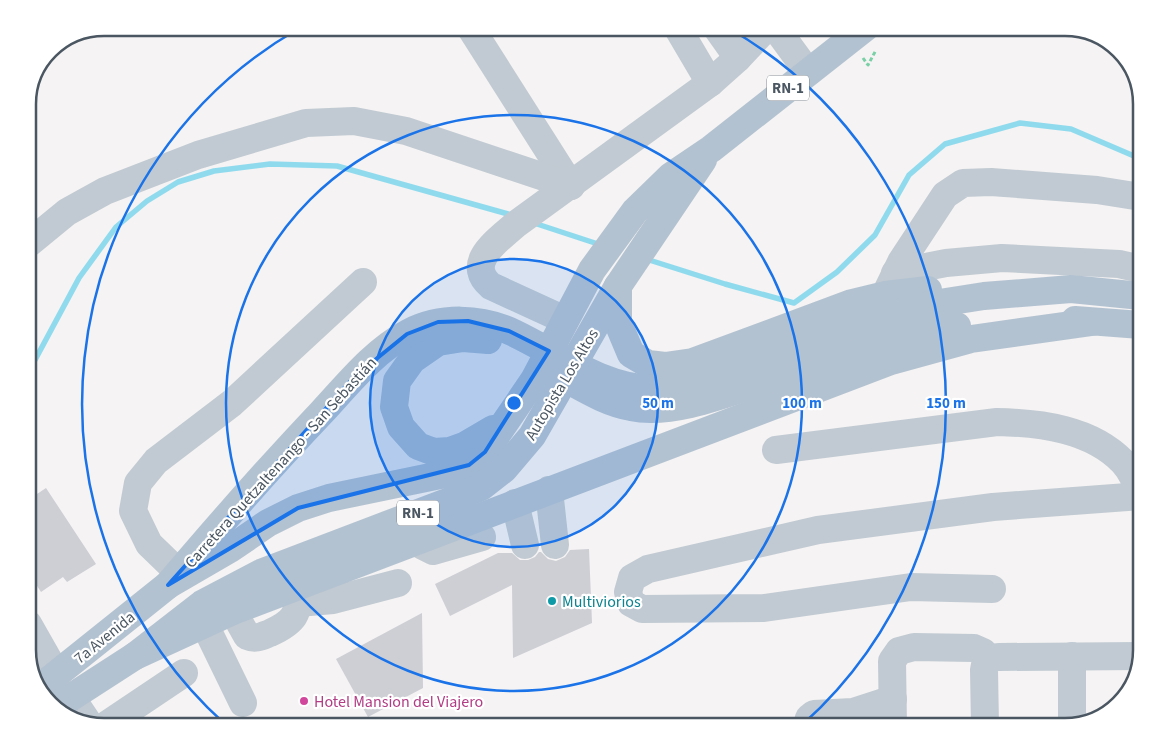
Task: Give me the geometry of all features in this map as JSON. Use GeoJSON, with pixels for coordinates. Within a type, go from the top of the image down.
{"type":"FeatureCollection","features":[{"type":"Feature","properties":{"kind":"main road","name":"Autopista Los Altos"},"geometry":{"type":"LineString","coordinates":[[173,579],[230,549],[268,522],[298,508],[329,498],[445,474],[469,465],[485,452],[534,380],[592,270],[635,211],[671,176],[711,149],[855,36]]}},
{"type":"Feature","properties":{"kind":"main road","name":"Autopista Los Altos"},"geometry":{"type":"LineString","coordinates":[[135,656],[202,604],[263,572],[447,502],[481,487],[504,469],[532,436],[619,284],[711,149]]}},
{"type":"Feature","properties":{"kind":"main road"},"geometry":{"type":"LineString","coordinates":[[619,284],[618,323],[631,354],[648,364],[665,366],[693,362],[852,303],[890,284],[1071,290]]}},
{"type":"Feature","properties":{"kind":"main road","name":"Carretera Quetzaltenango - San Sebastián"},"geometry":{"type":"LineString","coordinates":[[591,383],[627,385],[652,389],[691,384],[852,325],[933,304],[984,296],[1071,290],[1133,295]]}},
{"type":"Feature","properties":{"kind":"main road","name":"Carretera Quetzaltenango - San Sebastián"},"geometry":{"type":"LineString","coordinates":[[173,579],[212,532],[354,377],[383,350],[407,334],[438,322],[468,321],[490,324],[509,331],[533,350],[591,383],[608,400],[632,408],[659,409],[706,400],[893,339],[949,327],[1009,319],[1049,318],[1133,325]]}},
{"type":"Feature","properties":{"kind":"main road"},"geometry":{"type":"LineString","coordinates":[[135,656],[233,611],[295,595],[421,538],[891,361],[971,339],[1092,322]]}},
{"type":"Feature","properties":{"kind":"main road","name":"Carretera Quetzaltenango - San Sebastián"},"geometry":{"type":"LineString","coordinates":[[507,420],[464,446],[434,452],[418,446],[401,427],[394,407],[397,381],[412,360],[438,342],[463,338],[489,340],[533,350]]}},
{"type":"Feature","properties":{"kind":"main road","name":"7a Avenida"},"geometry":{"type":"LineString","coordinates":[[56,692],[173,579]]}},
{"type":"Feature","properties":{"kind":"main road","name":"7a Avenida"},"geometry":{"type":"LineString","coordinates":[[56,692],[135,656]]}},
{"type":"Feature","properties":{"kind":"street"},"geometry":{"type":"LineString","coordinates":[[475,36],[571,186]]}},
{"type":"Feature","properties":{"kind":"street"},"geometry":{"type":"LineString","coordinates":[[682,36],[710,83]]}},
{"type":"Feature","properties":{"kind":"street"},"geometry":{"type":"LineString","coordinates":[[722,36],[738,58]]}},
{"type":"Feature","properties":{"kind":"street"},"geometry":{"type":"LineString","coordinates":[[565,320],[491,286],[484,280],[480,268],[484,256],[497,240],[514,225],[571,186],[710,83],[759,36]]}},
{"type":"Feature","properties":{"kind":"street"},"geometry":{"type":"LineString","coordinates":[[781,36],[808,72]]}},
{"type":"Feature","properties":{"kind":"street"},"geometry":{"type":"LineString","coordinates":[[36,237],[67,212],[105,191],[198,155],[306,123],[354,121],[406,131],[571,186]]}},
{"type":"Feature","properties":{"kind":"street"},"geometry":{"type":"LineString","coordinates":[[890,284],[901,262],[945,194],[963,183],[991,182],[1097,190],[1133,196]]}},
{"type":"Feature","properties":{"kind":"street"},"geometry":{"type":"LineString","coordinates":[[890,284],[946,262],[1002,258],[1119,264],[1133,267]]}},
{"type":"Feature","properties":{"kind":"street"},"geometry":{"type":"LineString","coordinates":[[173,579],[149,544],[133,511],[138,483],[156,461],[232,403],[363,282]]}},
{"type":"Feature","properties":{"kind":"street"},"geometry":{"type":"LineString","coordinates":[[776,450],[988,422],[1026,423],[1058,428],[1092,440],[1108,449],[1124,463],[1133,476]]}},
{"type":"Feature","properties":{"kind":"street"},"geometry":{"type":"LineString","coordinates":[[549,490],[555,544]]}},
{"type":"Feature","properties":{"kind":"street"},"geometry":{"type":"LineString","coordinates":[[992,589],[911,587],[764,608],[642,609],[631,603],[628,592],[632,578],[648,569],[818,530],[993,507],[1133,497]]}},
{"type":"Feature","properties":{"kind":"street"},"geometry":{"type":"LineString","coordinates":[[515,502],[525,545]]}},
{"type":"Feature","properties":{"kind":"street"},"geometry":{"type":"LineString","coordinates":[[421,538],[423,546],[433,552],[482,537]]}},
{"type":"Feature","properties":{"kind":"street"},"geometry":{"type":"LineString","coordinates":[[295,595],[333,600],[398,583]]}},
{"type":"Feature","properties":{"kind":"street"},"geometry":{"type":"LineString","coordinates":[[205,625],[243,702]]}},
{"type":"Feature","properties":{"kind":"street"},"geometry":{"type":"LineString","coordinates":[[36,643],[56,692],[78,712]]}},
{"type":"Feature","properties":{"kind":"street"},"geometry":{"type":"LineString","coordinates":[[893,718],[892,661],[899,651],[906,648],[922,647],[974,648],[983,652],[987,661],[984,670],[985,718]]}},
{"type":"Feature","properties":{"kind":"street"},"geometry":{"type":"LineString","coordinates":[[1072,656],[1072,717]]}},
{"type":"Feature","properties":{"kind":"street"},"geometry":{"type":"LineString","coordinates":[[987,661],[999,657],[1132,656]]}},
{"type":"Feature","properties":{"kind":"street"},"geometry":{"type":"LineString","coordinates":[[117,718],[184,672]]}},
{"type":"Feature","properties":{"kind":"street"},"geometry":{"type":"LineString","coordinates":[[809,718],[814,714],[854,712],[893,700]]}},
{"type":"Feature","properties":{"kind":"highlighted area"},"geometry":{"type":"Polygon","coordinates":[[[468,321],[509,331],[549,351],[485,452],[469,465],[298,508],[168,585],[354,377],[407,334],[438,322],[468,321]]]}},
{"type":"Feature","properties":{"kind":"building"},"geometry":{"type":"Polygon","coordinates":[[[46,488],[96,564],[67,582],[63,577],[41,592],[36,584],[36,495],[46,488]]]}},
{"type":"Feature","properties":{"kind":"building","name":"Multiviorios"},"geometry":{"type":"Polygon","coordinates":[[[589,549],[592,623],[513,658],[512,585],[450,616],[435,584],[498,553],[512,553],[520,560],[528,560],[541,552],[548,559],[556,561],[565,557],[570,550],[589,549]]]}},
{"type":"Feature","properties":{"kind":"building"},"geometry":{"type":"Polygon","coordinates":[[[422,613],[423,688],[368,717],[336,659],[422,613]]]}},
{"type":"Feature","properties":{"kind":"waterway"},"geometry":{"type":"LineString","coordinates":[[646,259],[794,303],[837,272],[875,235],[909,175],[945,144],[1020,123],[1071,129],[1133,156]]}},
{"type":"Feature","properties":{"kind":"waterway"},"geometry":{"type":"LineString","coordinates":[[36,358],[79,278],[116,227],[147,201],[178,182],[214,171],[270,164],[337,166],[508,214]]}},
{"type":"Feature","properties":{"kind":"waterway"},"geometry":{"type":"LineString","coordinates":[[537,224],[601,245]]}},
{"type":"Feature","properties":{"kind":"place","name":"Multiviorios"},"geometry":{"type":"Point","coordinates":[552,601]}},
{"type":"Feature","properties":{"kind":"place","name":"Hotel Mansion del Viajero"},"geometry":{"type":"Point","coordinates":[304,701]}}]}
